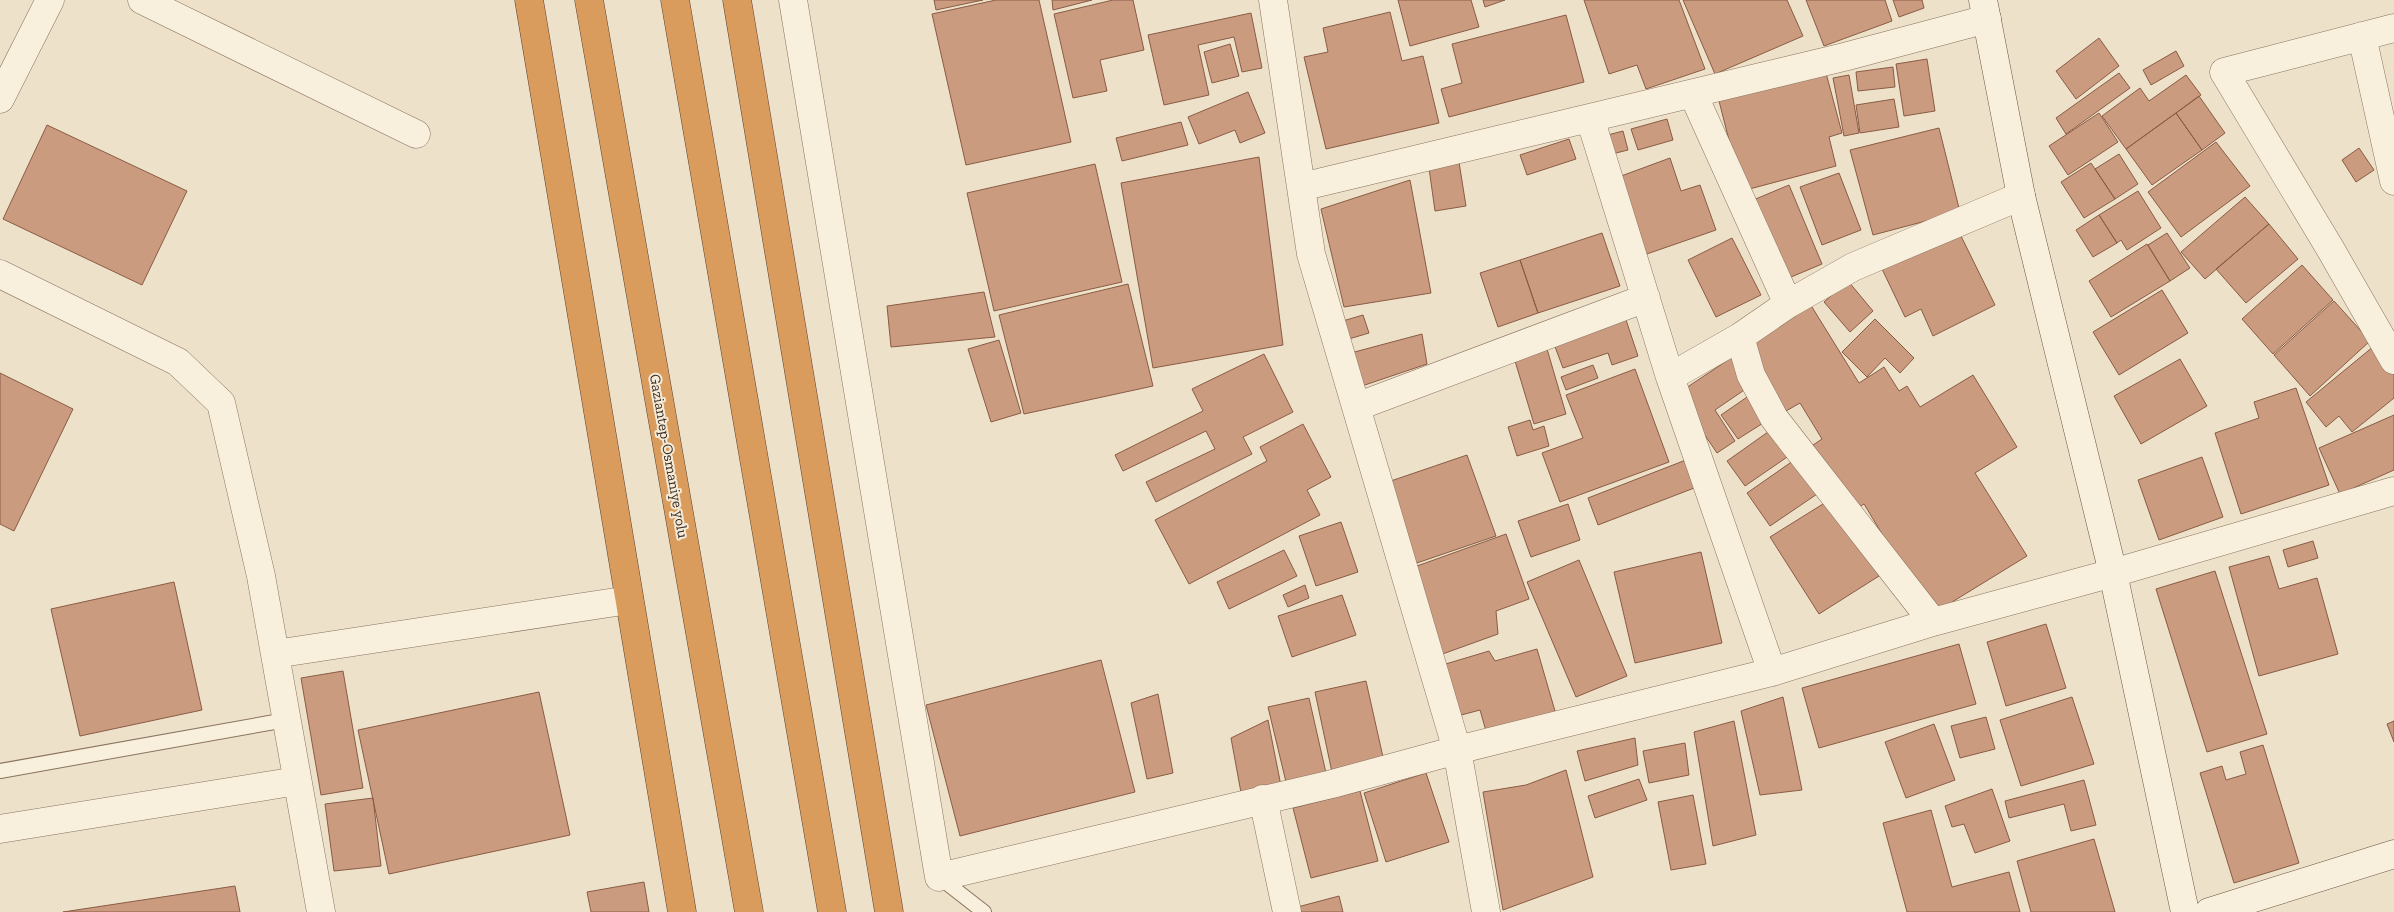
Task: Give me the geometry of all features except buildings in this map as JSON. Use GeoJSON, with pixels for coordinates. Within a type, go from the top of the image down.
{"type":"FeatureCollection","features":[{"type":"Feature","properties":{"kind":"highway"},"geometry":{"type":"LineString","coordinates":[[529,0],[682,912]]}},
{"type":"Feature","properties":{"kind":"highway","name":"Gaziantep-Osmaniye yolu"},"geometry":{"type":"LineString","coordinates":[[589,0],[749,912]]}},
{"type":"Feature","properties":{"kind":"highway"},"geometry":{"type":"LineString","coordinates":[[675,0],[832,912]]}},
{"type":"Feature","properties":{"kind":"highway"},"geometry":{"type":"LineString","coordinates":[[737,0],[890,912]]}},
{"type":"Feature","properties":{"kind":"street"},"geometry":{"type":"LineString","coordinates":[[0,99],[50,0]]}},
{"type":"Feature","properties":{"kind":"street"},"geometry":{"type":"LineString","coordinates":[[142,0],[416,134]]}},
{"type":"Feature","properties":{"kind":"street"},"geometry":{"type":"LineString","coordinates":[[793,0],[939,877],[1332,784],[1457,750],[1772,672],[1933,622],[2114,573],[2394,491]]}},
{"type":"Feature","properties":{"kind":"street"},"geometry":{"type":"LineString","coordinates":[[1273,0],[1311,254],[1457,750],[1486,912]]}},
{"type":"Feature","properties":{"kind":"street"},"geometry":{"type":"LineString","coordinates":[[1301,187],[1844,58],[1985,10],[2021,196],[2114,573],[2185,912]]}},
{"type":"Feature","properties":{"kind":"street"},"geometry":{"type":"LineString","coordinates":[[2394,28],[2224,72],[2331,250],[2394,360]]}},
{"type":"Feature","properties":{"kind":"street"},"geometry":{"type":"LineString","coordinates":[[2362,36],[2394,181]]}},
{"type":"Feature","properties":{"kind":"street"},"geometry":{"type":"LineString","coordinates":[[1692,94],[1788,304]]}},
{"type":"Feature","properties":{"kind":"street"},"geometry":{"type":"LineString","coordinates":[[1590,118],[1670,377],[1772,672]]}},
{"type":"Feature","properties":{"kind":"street"},"geometry":{"type":"LineString","coordinates":[[1670,377],[1740,337],[1788,304],[1853,267],[2021,196]]}},
{"type":"Feature","properties":{"kind":"street"},"geometry":{"type":"LineString","coordinates":[[0,274],[178,362],[221,403],[261,576],[321,912]]}},
{"type":"Feature","properties":{"kind":"street"},"geometry":{"type":"LineString","coordinates":[[1356,407],[1646,298]]}},
{"type":"Feature","properties":{"kind":"street"},"geometry":{"type":"LineString","coordinates":[[1740,337],[1751,375],[1774,418],[1933,622]]}},
{"type":"Feature","properties":{"kind":"street"},"geometry":{"type":"LineString","coordinates":[[275,654],[629,600]]}},
{"type":"Feature","properties":{"kind":"street"},"geometry":{"type":"LineString","coordinates":[[0,829],[297,781]]}},
{"type":"Feature","properties":{"kind":"street"},"geometry":{"type":"LineString","coordinates":[[1263,799],[1286,912]]}},
{"type":"Feature","properties":{"kind":"street"},"geometry":{"type":"LineString","coordinates":[[2209,912],[2394,854]]}},
{"type":"Feature","properties":{"kind":"lane"},"geometry":{"type":"LineString","coordinates":[[0,771],[286,720]]}},
{"type":"Feature","properties":{"kind":"lane"},"geometry":{"type":"LineString","coordinates":[[939,877],[984,912]]}}]}
